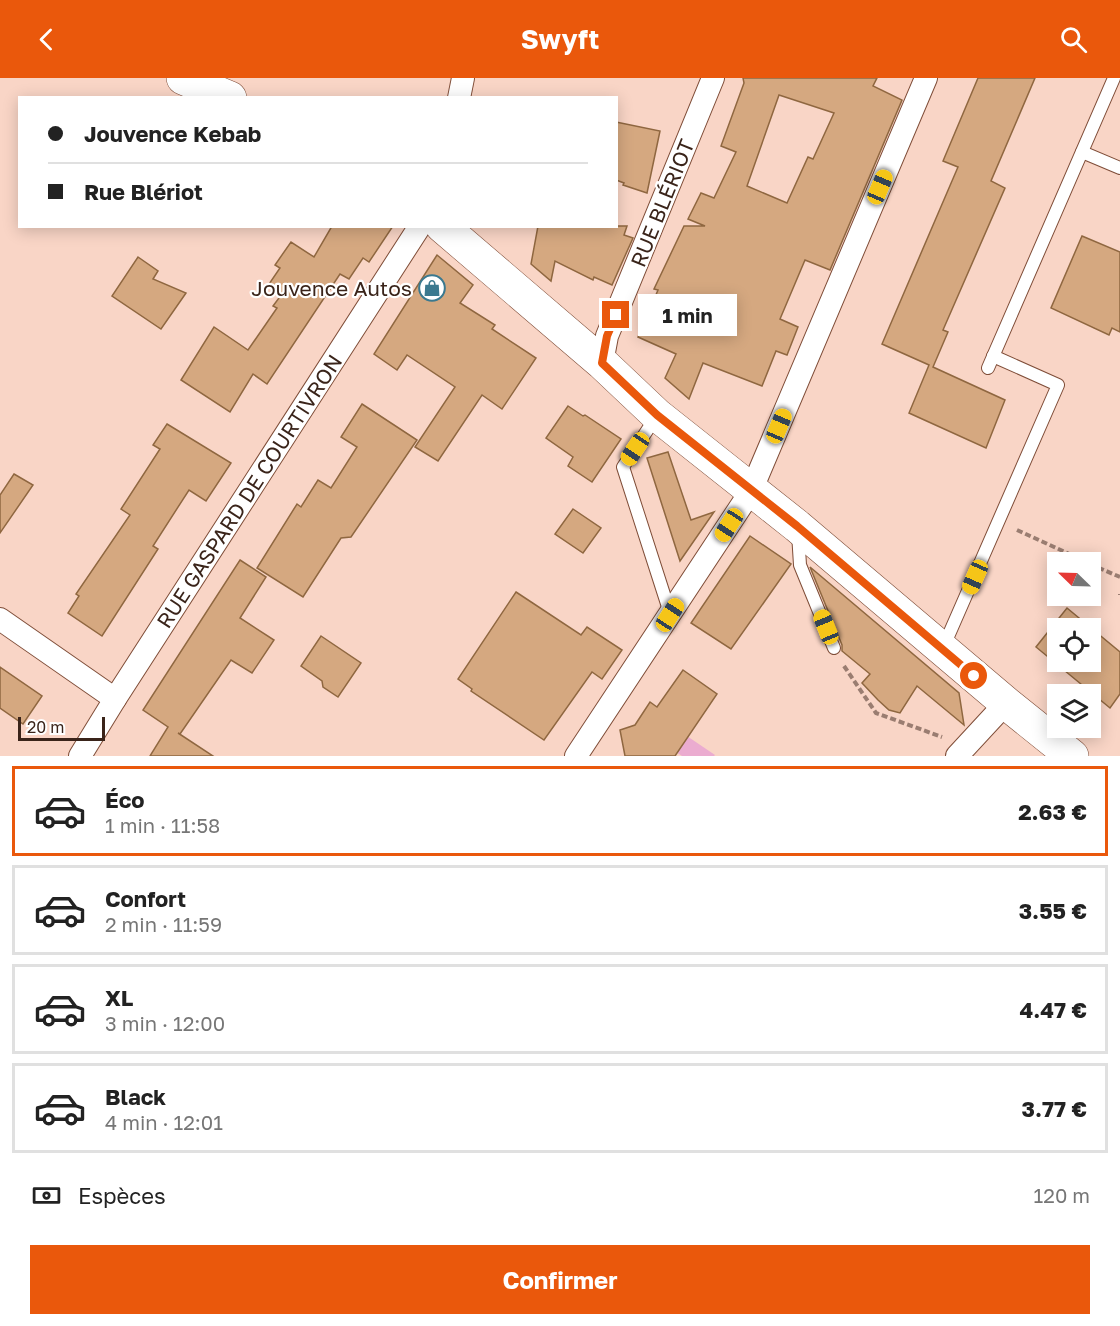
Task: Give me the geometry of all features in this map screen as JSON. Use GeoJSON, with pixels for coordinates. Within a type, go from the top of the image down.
{"type":"FeatureCollection","features":[{"type":"Feature","properties":{"kind":"street"},"geometry":{"type":"LineString","coordinates":[[183,78],[227,90]]}},
{"type":"Feature","properties":{"kind":"street"},"geometry":{"type":"LineString","coordinates":[[459,96],[463,78]]}},
{"type":"Feature","properties":{"kind":"street","name":"RUE BLÉRIOT"},"geometry":{"type":"LineString","coordinates":[[602,363],[607,336],[713,78]]}},
{"type":"Feature","properties":{"kind":"street"},"geometry":{"type":"LineString","coordinates":[[576,756],[751,491],[926,78]]}},
{"type":"Feature","properties":{"kind":"street","name":"RUE GASPARD DE COURTIVRON"},"geometry":{"type":"LineString","coordinates":[[80,756],[419,228]]}},
{"type":"Feature","properties":{"kind":"street"},"geometry":{"type":"LineString","coordinates":[[445,228],[602,363],[657,415],[797,526],[1072,756]]}},
{"type":"Feature","properties":{"kind":"street"},"geometry":{"type":"LineString","coordinates":[[0,619],[115,699]]}},
{"type":"Feature","properties":{"kind":"street"},"geometry":{"type":"LineString","coordinates":[[961,751],[1006,703]]}},
{"type":"Feature","properties":{"kind":"lane"},"geometry":{"type":"LineString","coordinates":[[988,368],[1114,78]]}},
{"type":"Feature","properties":{"kind":"lane"},"geometry":{"type":"LineString","coordinates":[[1082,152],[1120,168]]}},
{"type":"Feature","properties":{"kind":"lane"},"geometry":{"type":"LineString","coordinates":[[943,649],[1058,385],[993,356]]}},
{"type":"Feature","properties":{"kind":"lane"},"geometry":{"type":"LineString","coordinates":[[657,415],[623,467],[670,615]]}},
{"type":"Feature","properties":{"kind":"lane"},"geometry":{"type":"LineString","coordinates":[[797,526],[800,565],[834,648]]}},
{"type":"Feature","properties":{"kind":"path"},"geometry":{"type":"LineString","coordinates":[[1000,522],[1065,552]]}},
{"type":"Feature","properties":{"kind":"path"},"geometry":{"type":"LineString","coordinates":[[1101,569],[1120,578]]}},
{"type":"Feature","properties":{"kind":"path"},"geometry":{"type":"LineString","coordinates":[[834,648],[850,677],[876,713],[961,751]]}},
{"type":"Feature","properties":{"kind":"shaded area"},"geometry":{"type":"Polygon","coordinates":[[[684,734],[715,755],[682,756],[673,750],[684,734]]]}},
{"type":"Feature","properties":{"kind":"building"},"geometry":{"type":"Polygon","coordinates":[[[743,78],[877,78],[873,86],[902,100],[830,270],[805,260],[780,319],[798,327],[787,355],[776,351],[762,386],[703,363],[689,399],[665,378],[676,354],[638,337],[658,290],[654,289],[684,226],[705,226],[688,219],[701,193],[714,198],[736,152],[721,146],[744,83],[743,78]],[[779,95],[747,186],[787,203],[808,157],[813,159],[834,113],[779,95]]]}},
{"type":"Feature","properties":{"kind":"building"},"geometry":{"type":"Polygon","coordinates":[[[978,78],[1035,78],[991,181],[1005,188],[943,330],[948,332],[933,367],[1005,400],[986,448],[909,413],[929,365],[882,344],[958,167],[943,161],[978,78]]]}},
{"type":"Feature","properties":{"kind":"building"},"geometry":{"type":"Polygon","coordinates":[[[618,122],[660,131],[647,193],[623,185],[624,183],[618,181],[618,122]]]}},
{"type":"Feature","properties":{"kind":"building"},"geometry":{"type":"Polygon","coordinates":[[[627,226],[624,235],[633,238],[612,285],[594,277],[593,280],[555,261],[551,281],[531,264],[538,228],[627,226]]]}},
{"type":"Feature","properties":{"kind":"building"},"geometry":{"type":"Polygon","coordinates":[[[331,228],[392,228],[369,262],[363,258],[349,279],[340,274],[267,384],[253,374],[230,412],[181,380],[214,327],[248,350],[277,308],[273,306],[282,294],[269,284],[280,268],[275,265],[291,242],[314,257],[331,228]]]}},
{"type":"Feature","properties":{"kind":"building"},"geometry":{"type":"Polygon","coordinates":[[[1082,236],[1120,252],[1120,332],[1112,328],[1109,335],[1051,308],[1082,236]]]}},
{"type":"Feature","properties":{"kind":"building"},"geometry":{"type":"Polygon","coordinates":[[[437,255],[473,285],[460,303],[495,325],[492,329],[536,358],[502,409],[482,395],[438,461],[415,447],[455,387],[407,355],[397,370],[374,354],[437,255]]]}},
{"type":"Feature","properties":{"kind":"building"},"geometry":{"type":"Polygon","coordinates":[[[138,257],[158,271],[153,279],[186,293],[161,329],[112,296],[138,257]]]}},
{"type":"Feature","properties":{"kind":"building"},"geometry":{"type":"Polygon","coordinates":[[[362,404],[417,440],[351,537],[341,538],[303,597],[257,568],[297,504],[301,507],[318,480],[331,488],[357,447],[341,437],[362,404]]]}},
{"type":"Feature","properties":{"kind":"building"},"geometry":{"type":"Polygon","coordinates":[[[568,406],[621,439],[592,482],[568,466],[573,457],[546,438],[568,406]]]}},
{"type":"Feature","properties":{"kind":"building"},"geometry":{"type":"Polygon","coordinates":[[[167,424],[231,463],[206,501],[189,490],[153,546],[158,549],[102,636],[68,613],[79,596],[76,594],[130,515],[121,509],[160,449],[153,445],[167,424]]]}},
{"type":"Feature","properties":{"kind":"building"},"geometry":{"type":"Polygon","coordinates":[[[668,452],[691,520],[714,512],[680,561],[647,458],[668,452]]]}},
{"type":"Feature","properties":{"kind":"building"},"geometry":{"type":"Polygon","coordinates":[[[14,474],[33,485],[0,533],[0,495],[14,474]]]}},
{"type":"Feature","properties":{"kind":"building"},"geometry":{"type":"Polygon","coordinates":[[[573,509],[601,528],[583,553],[555,534],[573,509]]]}},
{"type":"Feature","properties":{"kind":"building"},"geometry":{"type":"Polygon","coordinates":[[[750,536],[791,564],[731,649],[691,623],[750,536]]]}},
{"type":"Feature","properties":{"kind":"building"},"geometry":{"type":"Polygon","coordinates":[[[240,560],[266,577],[240,618],[274,640],[252,673],[231,660],[180,734],[178,733],[213,756],[150,756],[168,727],[143,710],[240,560]]]}},
{"type":"Feature","properties":{"kind":"building"},"geometry":{"type":"Polygon","coordinates":[[[810,567],[959,693],[964,725],[917,686],[900,713],[889,710],[878,700],[862,683],[870,674],[842,651],[842,645],[810,567]]]}},
{"type":"Feature","properties":{"kind":"building"},"geometry":{"type":"Polygon","coordinates":[[[516,592],[581,635],[587,627],[622,650],[602,679],[592,672],[544,740],[471,691],[472,689],[458,679],[516,592]]]}},
{"type":"Feature","properties":{"kind":"building"},"geometry":{"type":"Polygon","coordinates":[[[1067,608],[1079,618],[1059,618],[1067,608]]]}},
{"type":"Feature","properties":{"kind":"building"},"geometry":{"type":"Polygon","coordinates":[[[1047,633],[1047,656],[1036,647],[1047,633]]]}},
{"type":"Feature","properties":{"kind":"building"},"geometry":{"type":"Polygon","coordinates":[[[321,636],[361,663],[338,697],[323,687],[322,681],[301,666],[321,636]]]}},
{"type":"Feature","properties":{"kind":"building"},"geometry":{"type":"Polygon","coordinates":[[[1101,636],[1120,652],[1120,694],[1110,708],[1101,701],[1101,684],[1081,684],[1066,672],[1101,672],[1101,636]]]}},
{"type":"Feature","properties":{"kind":"building"},"geometry":{"type":"Polygon","coordinates":[[[0,667],[42,696],[23,724],[0,708],[0,667]]]}},
{"type":"Feature","properties":{"kind":"building"},"geometry":{"type":"Polygon","coordinates":[[[683,670],[717,694],[675,756],[625,756],[620,730],[635,725],[650,702],[657,707],[683,670]]]}},
{"type":"Feature","properties":{"kind":"place","name":"Jouvence Autos"},"geometry":{"type":"Point","coordinates":[432,288]}},
{"type":"Feature","properties":{"kind":"route"},"geometry":{"type":"LineString","coordinates":[[616,315],[607,336],[602,363],[657,415],[797,526],[974,676]]}}]}
